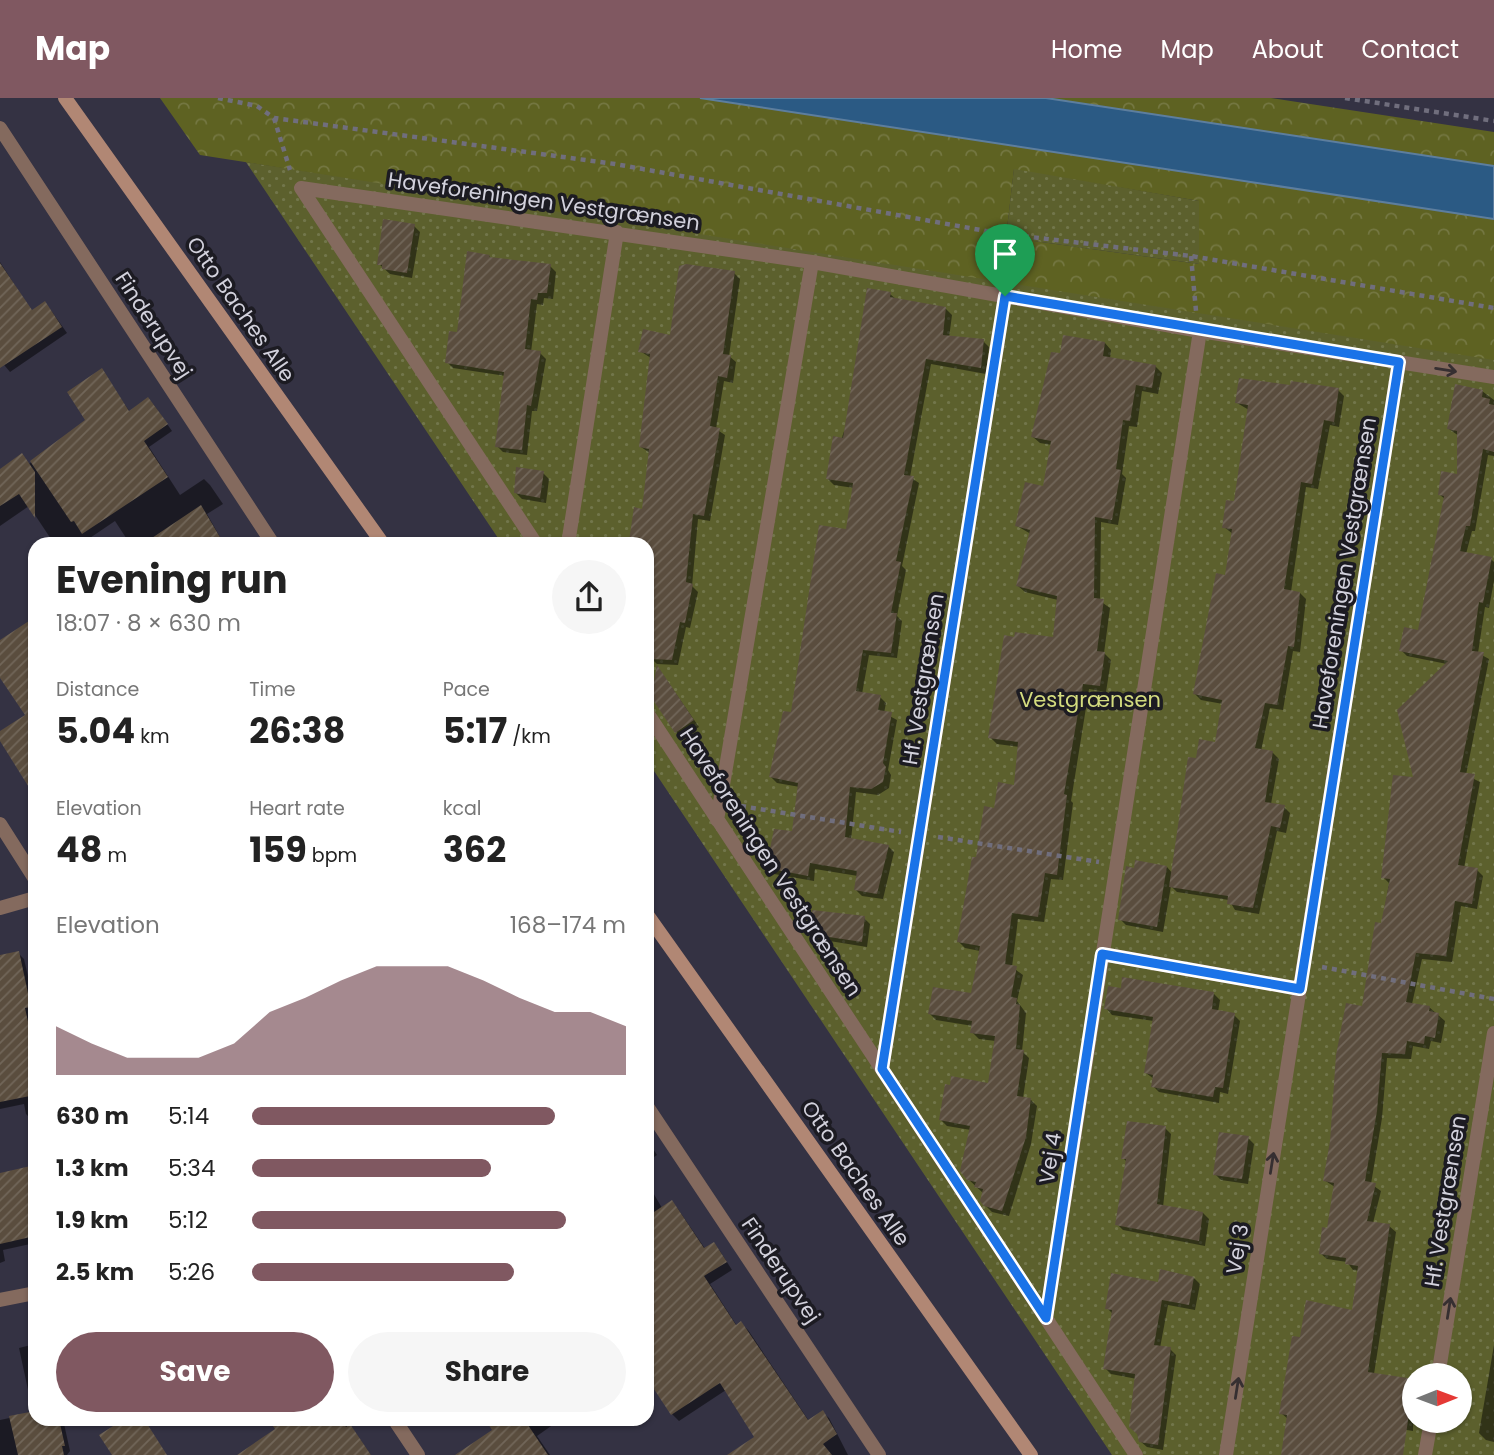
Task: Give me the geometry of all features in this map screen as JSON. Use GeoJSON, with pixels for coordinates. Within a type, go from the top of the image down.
{"type":"FeatureCollection","features":[{"type":"Feature","properties":{"kind":"street","name":"Otto Baches Alle"},"geometry":{"type":"LineString","coordinates":[[65,98],[378,537]]}},
{"type":"Feature","properties":{"kind":"street","name":"Finderupvej"},"geometry":{"type":"LineString","coordinates":[[0,128],[268,537]]}},
{"type":"Feature","properties":{"kind":"street","name":"Haveforeningen Vestgrænsen"},"geometry":{"type":"LineString","coordinates":[[301,188],[812,262],[1200,331],[1399,362],[1290,1049]]}},
{"type":"Feature","properties":{"kind":"street"},"geometry":{"type":"LineString","coordinates":[[301,188],[531,537]]}},
{"type":"Feature","properties":{"kind":"street"},"geometry":{"type":"LineString","coordinates":[[569,537],[617,232]]}},
{"type":"Feature","properties":{"kind":"street"},"geometry":{"type":"LineString","coordinates":[[718,820],[812,262]]}},
{"type":"Feature","properties":{"kind":"street","name":"Hf. Vestgrænsen"},"geometry":{"type":"LineString","coordinates":[[882,1069],[1005,296]]}},
{"type":"Feature","properties":{"kind":"street"},"geometry":{"type":"LineString","coordinates":[[1200,331],[1102,954],[1300,989]]}},
{"type":"Feature","properties":{"kind":"street"},"geometry":{"type":"LineString","coordinates":[[1399,362],[1494,377]]}},
{"type":"Feature","properties":{"kind":"street","name":"Haveforeningen Vestgrænsen"},"geometry":{"type":"LineString","coordinates":[[654,723],[1136,1455]]}},
{"type":"Feature","properties":{"kind":"street"},"geometry":{"type":"LineString","coordinates":[[0,824],[28,868]]}},
{"type":"Feature","properties":{"kind":"street"},"geometry":{"type":"LineString","coordinates":[[0,908],[28,900]]}},
{"type":"Feature","properties":{"kind":"street","name":"Otto Baches Alle"},"geometry":{"type":"LineString","coordinates":[[654,924],[1031,1455]]}},
{"type":"Feature","properties":{"kind":"street","name":"Vej 4"},"geometry":{"type":"LineString","coordinates":[[1046,1318],[1102,954]]}},
{"type":"Feature","properties":{"kind":"street","name":"Hf. Vestgrænsen"},"geometry":{"type":"LineString","coordinates":[[1440,1363],[1494,1034]]}},
{"type":"Feature","properties":{"kind":"street","name":"Vej 3"},"geometry":{"type":"LineString","coordinates":[[1226,1455],[1290,1049]]}},
{"type":"Feature","properties":{"kind":"street","name":"Finderupvej"},"geometry":{"type":"LineString","coordinates":[[654,1117],[879,1455]]}},
{"type":"Feature","properties":{"kind":"street"},"geometry":{"type":"LineString","coordinates":[[0,1300],[28,1294]]}},
{"type":"Feature","properties":{"kind":"street"},"geometry":{"type":"LineString","coordinates":[[399,1426],[418,1455]]}},
{"type":"Feature","properties":{"kind":"street"},"geometry":{"type":"LineString","coordinates":[[1425,1455],[1429,1433]]}},
{"type":"Feature","properties":{"kind":"path"},"geometry":{"type":"LineString","coordinates":[[218,98],[257,106],[274,118],[615,164],[997,233],[1191,256],[1494,308]]}},
{"type":"Feature","properties":{"kind":"path"},"geometry":{"type":"LineString","coordinates":[[1345,98],[1494,121]]}},
{"type":"Feature","properties":{"kind":"path"},"geometry":{"type":"LineString","coordinates":[[274,118],[289,169],[301,188]]}},
{"type":"Feature","properties":{"kind":"path"},"geometry":{"type":"LineString","coordinates":[[1191,256],[1200,331]]}},
{"type":"Feature","properties":{"kind":"path"},"geometry":{"type":"LineString","coordinates":[[1304,964],[1494,999]]}},
{"type":"Feature","properties":{"kind":"green space"},"geometry":{"type":"Polygon","coordinates":[[[160,98],[700,98],[1494,219],[1494,360],[200,155],[160,98]],[[1014,169],[1006,237],[1199,264],[1199,201],[1014,169]]]}},
{"type":"Feature","properties":{"kind":"green space"},"geometry":{"type":"Polygon","coordinates":[[[1046,98],[1271,98],[1494,132],[1494,166],[1046,98]]]}},
{"type":"Feature","properties":{"kind":"green space","name":"Vestgrænsen"},"geometry":{"type":"Polygon","coordinates":[[[246,162],[1195,308],[1494,357],[1494,1455],[1112,1455],[654,771],[654,537],[497,537],[246,162]]]}},
{"type":"Feature","properties":{"kind":"green space"},"geometry":{"type":"Polygon","coordinates":[[[1014,168],[1199,201],[1199,264],[1006,237],[1014,168]]]}},
{"type":"Feature","properties":{"kind":"water"},"geometry":{"type":"Polygon","coordinates":[[[700,98],[1046,98],[1494,166],[1494,219],[700,98]]]}},
{"type":"Feature","properties":{"kind":"building"},"geometry":{"type":"Polygon","coordinates":[[[383,219],[415,224],[407,273],[382,269],[382,265],[377,265],[383,219]]]}},
{"type":"Feature","properties":{"kind":"building"},"geometry":{"type":"Polygon","coordinates":[[[467,251],[490,255],[489,257],[551,264],[547,293],[538,293],[537,300],[531,299],[525,349],[541,351],[531,406],[527,405],[522,450],[495,447],[504,372],[445,363],[449,331],[457,332],[467,251]]]}},
{"type":"Feature","properties":{"kind":"building"},"geometry":{"type":"Polygon","coordinates":[[[0,263],[32,310],[45,301],[62,327],[0,368],[0,263]]]}},
{"type":"Feature","properties":{"kind":"building"},"geometry":{"type":"Polygon","coordinates":[[[686,264],[735,271],[723,354],[731,355],[727,378],[718,376],[710,426],[720,428],[704,516],[693,514],[686,582],[693,584],[685,623],[680,622],[672,660],[654,659],[654,537],[630,537],[634,507],[642,509],[649,449],[639,447],[650,354],[638,352],[643,329],[670,335],[679,266],[686,264]]]}},
{"type":"Feature","properties":{"kind":"building"},"geometry":{"type":"Polygon","coordinates":[[[867,288],[891,292],[890,297],[946,307],[943,335],[984,339],[981,368],[926,359],[904,475],[914,476],[896,561],[901,562],[891,613],[897,613],[891,653],[863,650],[856,691],[881,695],[878,710],[892,712],[883,763],[886,767],[883,782],[871,789],[850,787],[845,837],[889,845],[877,894],[854,890],[857,871],[810,863],[808,876],[766,868],[774,829],[792,831],[798,783],[769,777],[783,711],[791,712],[819,525],[846,529],[853,483],[826,479],[833,436],[843,438],[867,288]]]}},
{"type":"Feature","properties":{"kind":"building"},"geometry":{"type":"Polygon","coordinates":[[[1063,335],[1105,342],[1103,356],[1156,365],[1152,388],[1136,385],[1130,421],[1123,420],[1116,469],[1121,470],[1112,520],[1095,517],[1094,598],[1104,599],[1097,651],[1105,652],[1100,686],[1083,684],[1064,794],[1067,795],[1057,875],[1045,873],[1038,917],[1012,913],[1005,964],[1017,966],[1011,997],[1017,998],[1016,1004],[1020,1005],[1016,1049],[1024,1050],[1017,1096],[1031,1098],[1026,1137],[1002,1211],[984,1206],[980,1201],[983,1189],[974,1187],[976,1182],[967,1180],[960,1171],[970,1126],[939,1120],[945,1084],[950,1085],[951,1076],[988,1083],[995,1036],[970,1033],[972,1021],[928,1014],[933,987],[971,993],[980,946],[957,942],[972,857],[976,857],[984,806],[994,808],[998,782],[1014,785],[1018,742],[988,738],[1004,635],[1014,637],[1015,632],[1053,637],[1057,596],[1016,586],[1030,530],[1015,526],[1025,482],[1043,486],[1051,441],[1031,437],[1051,352],[1060,353],[1063,335]]]}},
{"type":"Feature","properties":{"kind":"building"},"geometry":{"type":"Polygon","coordinates":[[[102,368],[129,411],[148,397],[168,424],[144,441],[168,477],[82,534],[30,461],[85,420],[67,392],[102,368]]]}},
{"type":"Feature","properties":{"kind":"building"},"geometry":{"type":"Polygon","coordinates":[[[1239,378],[1290,385],[1291,381],[1339,388],[1334,422],[1324,420],[1312,484],[1301,482],[1284,589],[1300,592],[1294,647],[1288,646],[1277,705],[1265,703],[1255,748],[1273,751],[1265,802],[1285,805],[1280,828],[1271,826],[1253,908],[1227,904],[1228,896],[1169,887],[1188,757],[1196,758],[1199,739],[1215,742],[1222,700],[1193,694],[1216,573],[1225,575],[1232,529],[1222,528],[1226,500],[1234,501],[1248,405],[1235,403],[1239,378]]]}},
{"type":"Feature","properties":{"kind":"building"},"geometry":{"type":"Polygon","coordinates":[[[1455,384],[1483,390],[1482,397],[1490,399],[1489,404],[1494,405],[1494,452],[1483,449],[1470,526],[1466,526],[1460,551],[1492,557],[1483,603],[1479,602],[1472,651],[1484,652],[1460,772],[1475,774],[1458,865],[1478,868],[1472,904],[1455,901],[1446,956],[1416,953],[1406,1002],[1430,1006],[1429,1011],[1439,1013],[1435,1038],[1425,1036],[1424,1044],[1407,1041],[1405,1054],[1382,1053],[1377,1111],[1365,1181],[1376,1183],[1367,1221],[1390,1224],[1368,1372],[1402,1377],[1402,1433],[1406,1433],[1403,1455],[1281,1455],[1287,1415],[1279,1414],[1292,1336],[1300,1337],[1306,1300],[1352,1310],[1358,1266],[1345,1264],[1346,1258],[1319,1254],[1322,1227],[1327,1228],[1334,1183],[1323,1181],[1330,1141],[1336,1055],[1346,1003],[1362,1006],[1375,922],[1381,923],[1390,879],[1381,878],[1393,775],[1413,777],[1397,710],[1448,661],[1399,651],[1404,627],[1418,630],[1444,496],[1438,495],[1441,471],[1457,474],[1457,431],[1447,429],[1455,384]]]}},
{"type":"Feature","properties":{"kind":"building"},"geometry":{"type":"Polygon","coordinates":[[[22,453],[35,472],[35,518],[19,494],[0,506],[0,469],[22,453]]]}},
{"type":"Feature","properties":{"kind":"building"},"geometry":{"type":"Polygon","coordinates":[[[516,467],[544,471],[540,498],[514,493],[516,467]]]}},
{"type":"Feature","properties":{"kind":"building"},"geometry":{"type":"Polygon","coordinates":[[[201,505],[220,537],[153,537],[201,505]]]}},
{"type":"Feature","properties":{"kind":"building"},"geometry":{"type":"Polygon","coordinates":[[[28,622],[28,786],[0,741],[0,731],[25,715],[0,678],[0,640],[28,622]]]}},
{"type":"Feature","properties":{"kind":"building"},"geometry":{"type":"Polygon","coordinates":[[[657,665],[694,720],[675,733],[654,702],[657,665]]]}},
{"type":"Feature","properties":{"kind":"building"},"geometry":{"type":"Polygon","coordinates":[[[1135,860],[1167,866],[1157,927],[1118,920],[1126,866],[1134,868],[1135,860]]]}},
{"type":"Feature","properties":{"kind":"building"},"geometry":{"type":"Polygon","coordinates":[[[812,910],[865,916],[862,942],[809,934],[812,910]]]}},
{"type":"Feature","properties":{"kind":"building"},"geometry":{"type":"Polygon","coordinates":[[[19,951],[28,993],[28,1008],[25,1008],[28,1022],[28,1096],[0,1102],[0,955],[19,951]]]}},
{"type":"Feature","properties":{"kind":"building"},"geometry":{"type":"Polygon","coordinates":[[[1122,977],[1214,992],[1212,1009],[1235,1013],[1223,1088],[1215,1087],[1213,1097],[1151,1087],[1153,1075],[1144,1073],[1153,1017],[1104,1009],[1108,986],[1121,988],[1122,977]]]}},
{"type":"Feature","properties":{"kind":"building"},"geometry":{"type":"Polygon","coordinates":[[[1127,1121],[1166,1126],[1157,1204],[1203,1212],[1199,1241],[1115,1225],[1126,1159],[1121,1159],[1127,1121]]]}},
{"type":"Feature","properties":{"kind":"building"},"geometry":{"type":"Polygon","coordinates":[[[1219,1132],[1249,1136],[1242,1179],[1213,1175],[1219,1132]]]}},
{"type":"Feature","properties":{"kind":"building"},"geometry":{"type":"Polygon","coordinates":[[[28,1167],[28,1238],[0,1244],[0,1173],[28,1167]]]}},
{"type":"Feature","properties":{"kind":"building"},"geometry":{"type":"Polygon","coordinates":[[[672,1200],[704,1248],[714,1242],[727,1262],[704,1276],[736,1325],[741,1321],[808,1420],[823,1410],[837,1434],[823,1444],[832,1455],[727,1455],[754,1437],[720,1383],[671,1415],[654,1389],[654,1212],[672,1200]]]}},
{"type":"Feature","properties":{"kind":"building"},"geometry":{"type":"Polygon","coordinates":[[[1160,1269],[1194,1277],[1189,1305],[1162,1300],[1154,1345],[1171,1347],[1158,1445],[1139,1442],[1137,1434],[1129,1427],[1135,1374],[1103,1369],[1112,1310],[1105,1309],[1111,1273],[1158,1282],[1160,1269]]]}},
{"type":"Feature","properties":{"kind":"building"},"geometry":{"type":"Polygon","coordinates":[[[28,1412],[28,1426],[61,1426],[64,1455],[18,1455],[9,1416],[28,1412]]]}},
{"type":"Feature","properties":{"kind":"building"},"geometry":{"type":"Polygon","coordinates":[[[113,1426],[148,1426],[167,1455],[112,1455],[99,1435],[113,1426]]]}},
{"type":"Feature","properties":{"kind":"building"},"geometry":{"type":"Polygon","coordinates":[[[273,1426],[351,1426],[371,1455],[237,1455],[275,1429],[273,1426]]]}},
{"type":"Feature","properties":{"kind":"building"},"geometry":{"type":"Polygon","coordinates":[[[489,1426],[529,1426],[548,1455],[455,1455],[492,1430],[489,1426]]]}},
{"type":"Feature","properties":{"kind":"route"},"geometry":{"type":"LineString","coordinates":[[1005,296],[1200,331],[1399,362],[1300,989],[1102,954],[1046,1318],[882,1069],[1005,296]]}}]}
